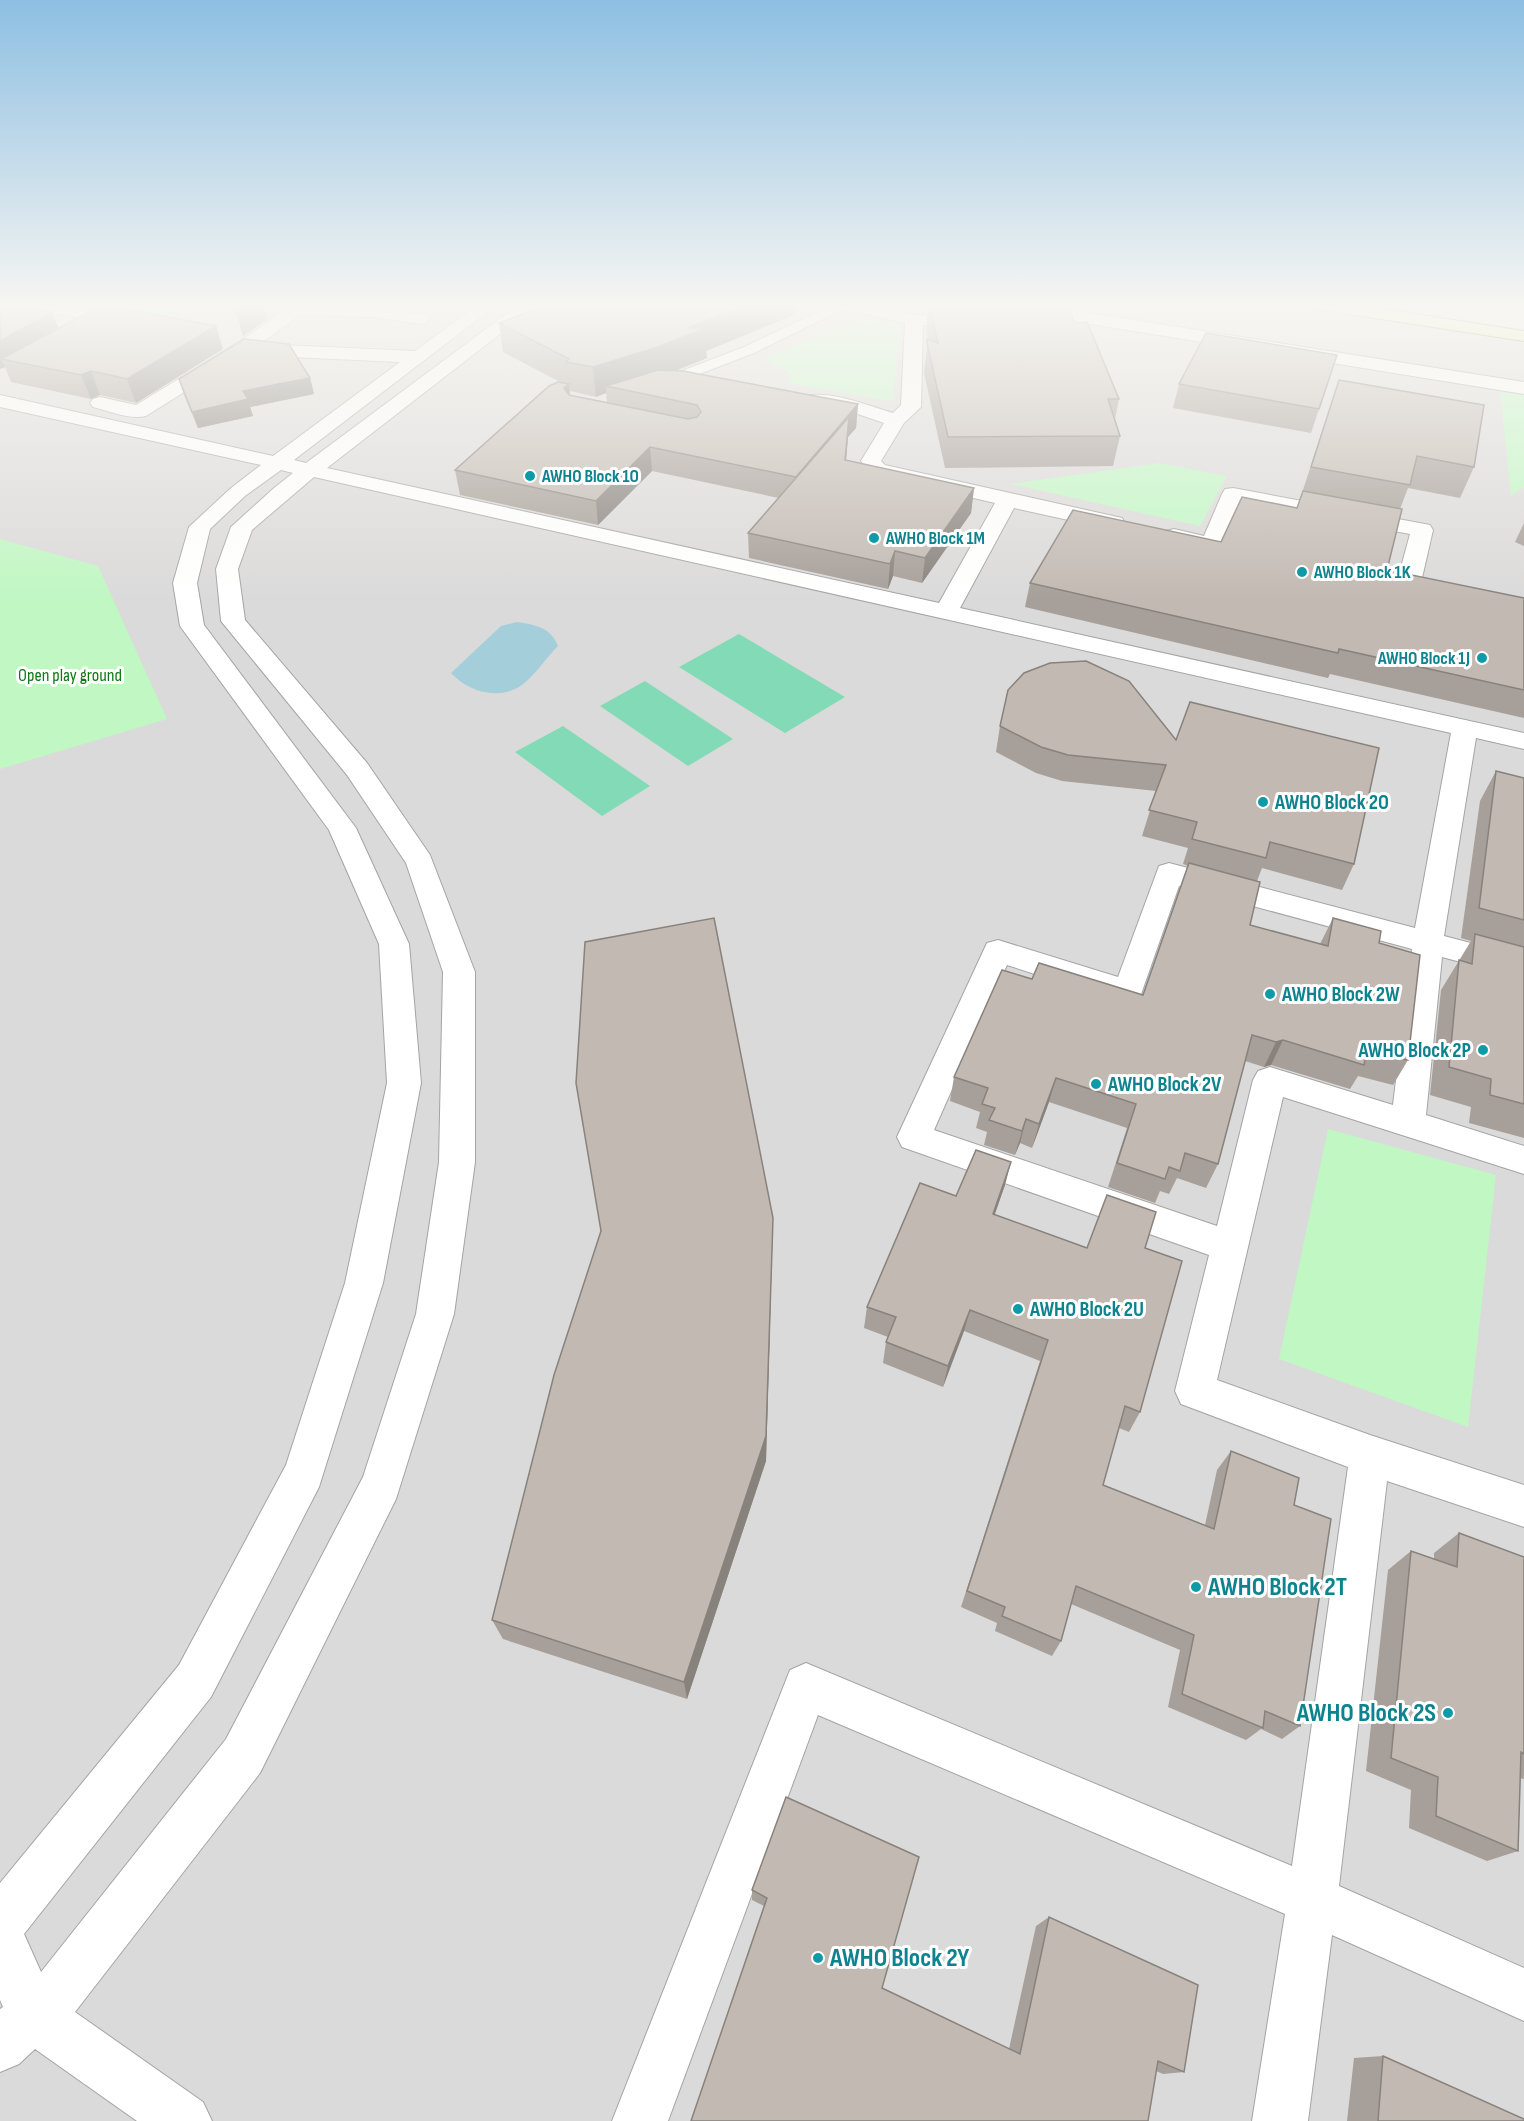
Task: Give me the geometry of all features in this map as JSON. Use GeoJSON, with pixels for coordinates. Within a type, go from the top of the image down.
{"type":"FeatureCollection","features":[{"type":"Feature","properties":{"kind":"street"},"geometry":{"type":"LineString","coordinates":[[9,402],[1524,741]]}},
{"type":"Feature","properties":{"kind":"street"},"geometry":{"type":"LineString","coordinates":[[94,402],[139,412],[155,402]]}},
{"type":"Feature","properties":{"kind":"street"},"geometry":{"type":"LineString","coordinates":[[16,2030],[60,1990],[243,1756],[381,1484],[435,1314],[457,1162],[459,972],[420,862],[357,769],[233,621],[227,569],[242,527],[281,492],[294,466],[357,402]]}},
{"type":"Feature","properties":{"kind":"street"},"geometry":{"type":"LineString","coordinates":[[0,1923],[195,1682],[304,1473],[364,1283],[404,1083],[394,944],[342,828],[192,626],[185,583],[200,527],[237,492],[294,466],[391,402]]}},
{"type":"Feature","properties":{"kind":"street"},"geometry":{"type":"LineString","coordinates":[[826,402],[855,407],[896,420]]}},
{"type":"Feature","properties":{"kind":"street"},"geometry":{"type":"LineString","coordinates":[[911,402],[911,407],[896,420],[871,462],[878,470],[1132,527]]}},
{"type":"Feature","properties":{"kind":"street"},"geometry":{"type":"LineString","coordinates":[[439,499],[457,483]]}},
{"type":"Feature","properties":{"kind":"street"},"geometry":{"type":"LineString","coordinates":[[1155,532],[1211,544],[1233,494],[1422,530],[1409,582],[1524,607]]}},
{"type":"Feature","properties":{"kind":"street"},"geometry":{"type":"LineString","coordinates":[[946,612],[1008,500]]}},
{"type":"Feature","properties":{"kind":"street"},"geometry":{"type":"LineString","coordinates":[[1408,1123],[1428,942],[1466,728]]}},
{"type":"Feature","properties":{"kind":"street"},"geometry":{"type":"LineString","coordinates":[[1231,1247],[914,1137],[998,951],[1128,992],[1169,873],[1524,968]]}},
{"type":"Feature","properties":{"kind":"street"},"geometry":{"type":"LineString","coordinates":[[1524,1161],[1270,1080],[1196,1391],[1370,1455],[1524,1506]]}},
{"type":"Feature","properties":{"kind":"street"},"geometry":{"type":"LineString","coordinates":[[1280,2121],[1312,1900],[1370,1455]]}},
{"type":"Feature","properties":{"kind":"street"},"geometry":{"type":"LineString","coordinates":[[640,2121],[806,1686],[1312,1900],[1524,1995]]}},
{"type":"Feature","properties":{"kind":"street"},"geometry":{"type":"LineString","coordinates":[[0,1940],[16,2030]]}},
{"type":"Feature","properties":{"kind":"street"},"geometry":{"type":"LineString","coordinates":[[16,2030],[184,2121]]}},
{"type":"Feature","properties":{"kind":"shaded area"},"geometry":{"type":"Polygon","coordinates":[[[0,402],[1524,402],[1524,2121],[0,2121],[0,402]]]}},
{"type":"Feature","properties":{"kind":"green space"},"geometry":{"type":"Polygon","coordinates":[[[1501,402],[1524,402],[1524,487],[1511,496],[1501,402]]]}},
{"type":"Feature","properties":{"kind":"green space"},"geometry":{"type":"Polygon","coordinates":[[[1159,463],[1227,476],[1200,526],[1011,484],[1159,463]]]}},
{"type":"Feature","properties":{"kind":"green space","name":"Open play ground"},"geometry":{"type":"Polygon","coordinates":[[[0,539],[98,566],[167,719],[0,769],[0,539]]]}},
{"type":"Feature","properties":{"kind":"green space"},"geometry":{"type":"Polygon","coordinates":[[[739,634],[845,697],[785,733],[679,667],[739,634]]]}},
{"type":"Feature","properties":{"kind":"green space"},"geometry":{"type":"Polygon","coordinates":[[[645,681],[733,739],[688,766],[600,706],[645,681]]]}},
{"type":"Feature","properties":{"kind":"green space"},"geometry":{"type":"Polygon","coordinates":[[[563,726],[650,786],[602,816],[515,752],[563,726]]]}},
{"type":"Feature","properties":{"kind":"green space"},"geometry":{"type":"Polygon","coordinates":[[[1328,1129],[1496,1175],[1468,1427],[1279,1359],[1328,1129]]]}},
{"type":"Feature","properties":{"kind":"water"},"geometry":{"type":"Polygon","coordinates":[[[517,622],[547,631],[558,646],[519,687],[501,693],[482,692],[465,685],[451,673],[501,626],[517,622]]]}},
{"type":"Feature","properties":{"kind":"building"},"geometry":{"type":"Polygon","coordinates":[[[188,402],[235,402],[192,412],[188,402]]]}},
{"type":"Feature","properties":{"kind":"building"},"geometry":{"type":"Polygon","coordinates":[[[531,402],[604,402],[688,419],[697,417],[701,412],[697,405],[683,402],[847,402],[858,404],[796,477],[650,447],[596,501],[455,470],[531,402]]]}},
{"type":"Feature","properties":{"kind":"building"},"geometry":{"type":"Polygon","coordinates":[[[940,402],[1109,402],[1120,436],[948,437],[940,402]]]}},
{"type":"Feature","properties":{"kind":"building"},"geometry":{"type":"Polygon","coordinates":[[[1280,402],[1321,402],[1319,409],[1280,402]]]}},
{"type":"Feature","properties":{"kind":"building"},"geometry":{"type":"Polygon","coordinates":[[[1332,402],[1466,402],[1484,405],[1474,467],[1417,456],[1410,485],[1311,467],[1332,402]]]}},
{"type":"Feature","properties":{"kind":"building"},"geometry":{"type":"Polygon","coordinates":[[[849,417],[845,460],[974,488],[925,558],[895,551],[890,564],[748,533],[849,417]]]}},
{"type":"Feature","properties":{"kind":"building"},"geometry":{"type":"Polygon","coordinates":[[[1303,491],[1402,509],[1387,570],[1524,598],[1524,690],[1339,649],[1338,653],[1030,583],[1073,510],[1221,542],[1242,497],[1297,508],[1303,491]]]}},
{"type":"Feature","properties":{"kind":"building"},"geometry":{"type":"Polygon","coordinates":[[[1086,661],[1129,681],[1176,740],[1190,702],[1379,748],[1354,864],[1270,842],[1266,858],[1192,839],[1197,822],[1149,810],[1166,765],[1068,755],[1041,747],[1000,726],[1008,690],[1024,673],[1050,663],[1086,661]]]}},
{"type":"Feature","properties":{"kind":"building"},"geometry":{"type":"Polygon","coordinates":[[[1496,771],[1524,778],[1524,920],[1479,908],[1496,771]]]}},
{"type":"Feature","properties":{"kind":"building"},"geometry":{"type":"Polygon","coordinates":[[[1189,863],[1260,882],[1250,925],[1328,946],[1333,918],[1381,931],[1379,943],[1420,955],[1408,1060],[1367,1050],[1364,1065],[1283,1040],[1276,1042],[1252,1035],[1218,1164],[1185,1153],[1180,1171],[1169,1167],[1165,1179],[1117,1163],[1136,1104],[1056,1078],[1039,1124],[1026,1119],[1022,1131],[989,1120],[995,1108],[982,1104],[988,1088],[954,1077],[1002,970],[1032,979],[1039,963],[1143,995],[1189,863]]]}},
{"type":"Feature","properties":{"kind":"building"},"geometry":{"type":"Polygon","coordinates":[[[714,918],[773,1218],[766,1436],[684,1682],[492,1620],[554,1375],[601,1231],[576,1083],[585,942],[714,918]]]}},
{"type":"Feature","properties":{"kind":"building","name":"AWHO Block 2P"},"geometry":{"type":"Polygon","coordinates":[[[1475,934],[1524,947],[1524,1104],[1490,1095],[1491,1079],[1449,1067],[1459,960],[1472,964],[1475,934]]]}},
{"type":"Feature","properties":{"kind":"building"},"geometry":{"type":"Polygon","coordinates":[[[976,1150],[1011,1162],[993,1214],[1087,1248],[1107,1195],[1156,1212],[1145,1248],[1182,1261],[1140,1412],[1125,1406],[1103,1485],[1214,1529],[1231,1451],[1299,1478],[1294,1505],[1331,1519],[1300,1726],[1265,1711],[1263,1728],[1182,1694],[1194,1635],[1076,1586],[1061,1641],[1002,1616],[1005,1607],[967,1591],[1048,1340],[970,1310],[948,1366],[886,1342],[896,1317],[867,1307],[920,1183],[956,1196],[976,1150]]]}},
{"type":"Feature","properties":{"kind":"building","name":"AWHO Block 2S"},"geometry":{"type":"Polygon","coordinates":[[[1459,1533],[1524,1557],[1524,1754],[1521,1752],[1518,1851],[1436,1816],[1438,1777],[1391,1758],[1411,1551],[1457,1567],[1459,1533]]]}},
{"type":"Feature","properties":{"kind":"building","name":"AWHO Block 2Y"},"geometry":{"type":"Polygon","coordinates":[[[786,1797],[919,1857],[882,1988],[1020,2054],[1049,1917],[1198,1985],[1184,2072],[1158,2061],[1148,2121],[691,2121],[767,1898],[752,1890],[786,1797]]]}},
{"type":"Feature","properties":{"kind":"building"},"geometry":{"type":"Polygon","coordinates":[[[1383,2056],[1524,2119],[1524,2121],[1378,2121],[1383,2056]]]}},
{"type":"Feature","properties":{"kind":"place","name":"AWHO Block 1O"},"geometry":{"type":"Point","coordinates":[530,476]}},
{"type":"Feature","properties":{"kind":"place","name":"AWHO Block 1M"},"geometry":{"type":"Point","coordinates":[874,538]}},
{"type":"Feature","properties":{"kind":"place","name":"AWHO Block 1K"},"geometry":{"type":"Point","coordinates":[1302,572]}},
{"type":"Feature","properties":{"kind":"place","name":"AWHO Block 1J"},"geometry":{"type":"Point","coordinates":[1482,658]}},
{"type":"Feature","properties":{"kind":"place","name":"AWHO Block 2O"},"geometry":{"type":"Point","coordinates":[1263,802]}},
{"type":"Feature","properties":{"kind":"place","name":"AWHO Block 2W"},"geometry":{"type":"Point","coordinates":[1270,994]}},
{"type":"Feature","properties":{"kind":"place","name":"AWHO Block 2P"},"geometry":{"type":"Point","coordinates":[1483,1050]}},
{"type":"Feature","properties":{"kind":"place","name":"AWHO Block 2V"},"geometry":{"type":"Point","coordinates":[1096,1084]}},
{"type":"Feature","properties":{"kind":"place","name":"AWHO Block 2U"},"geometry":{"type":"Point","coordinates":[1018,1309]}},
{"type":"Feature","properties":{"kind":"place","name":"AWHO Block 2T"},"geometry":{"type":"Point","coordinates":[1196,1587]}},
{"type":"Feature","properties":{"kind":"place","name":"AWHO Block 2S"},"geometry":{"type":"Point","coordinates":[1448,1713]}},
{"type":"Feature","properties":{"kind":"place","name":"AWHO Block 2Y"},"geometry":{"type":"Point","coordinates":[818,1958]}}]}
